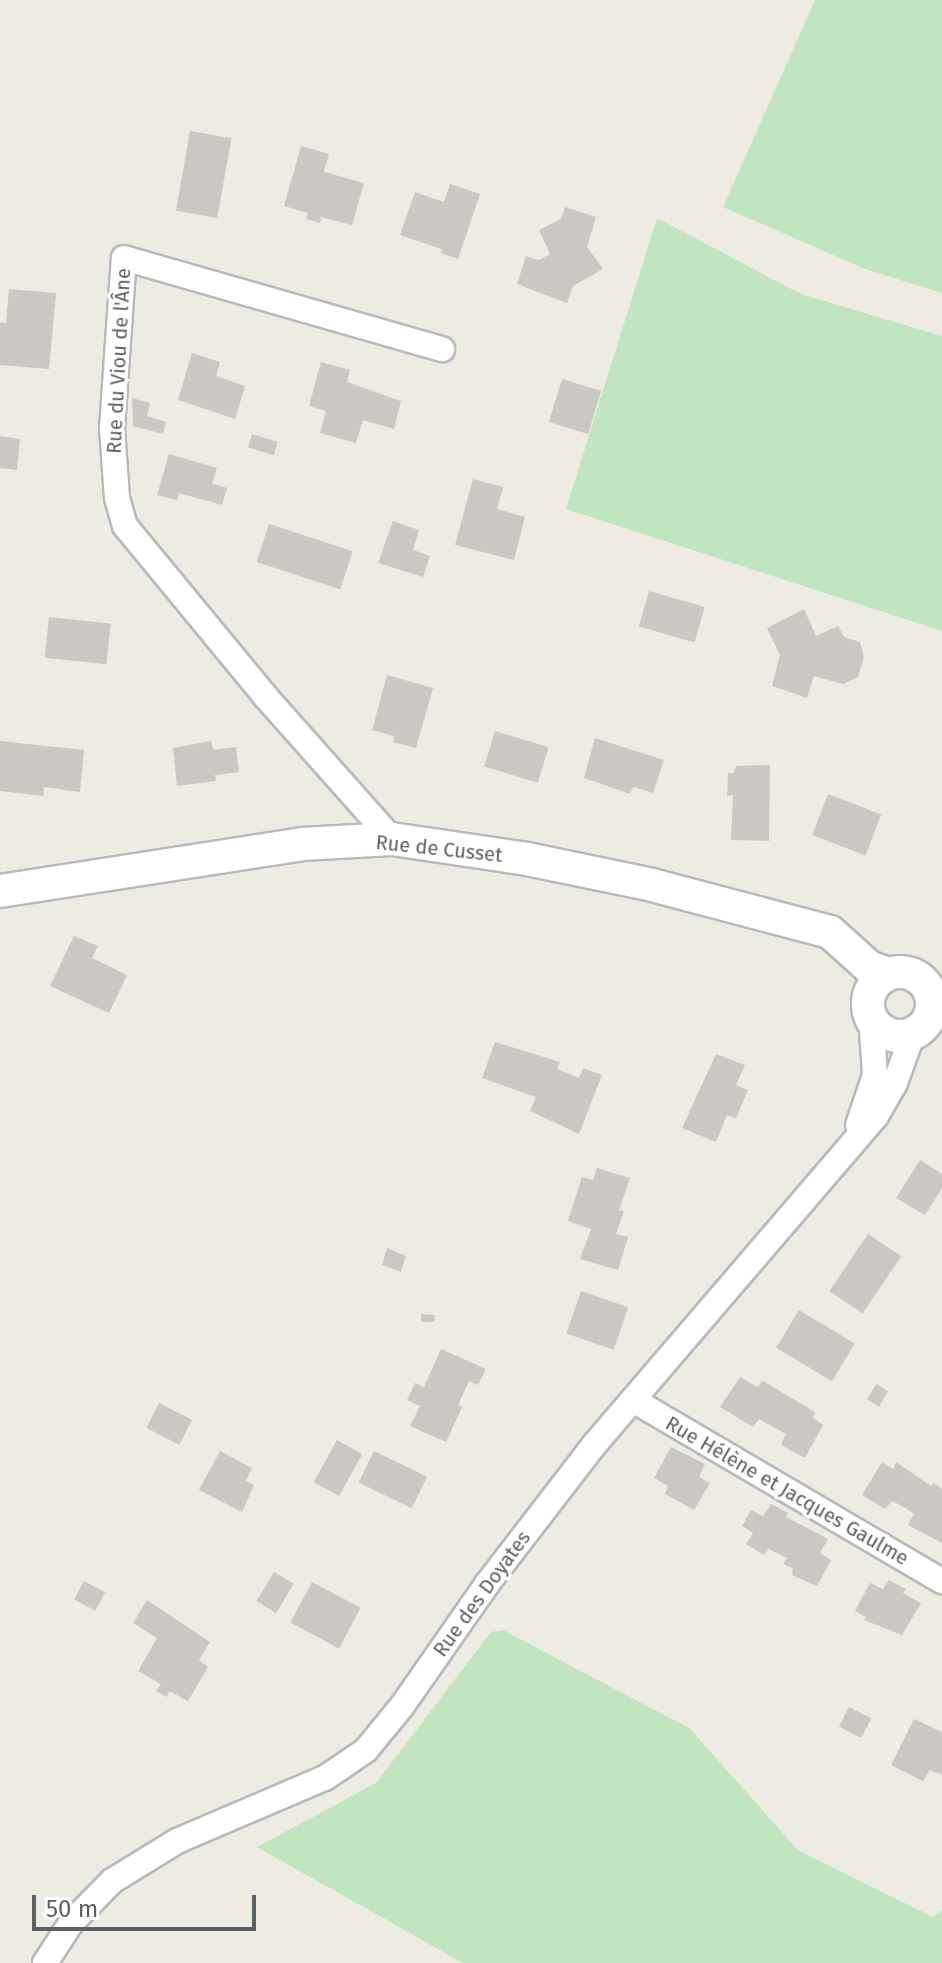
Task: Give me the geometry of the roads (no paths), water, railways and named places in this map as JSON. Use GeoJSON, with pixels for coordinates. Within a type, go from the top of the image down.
{"type":"FeatureCollection","features":[{"type":"Feature","properties":{"kind":"street","name":"Rue du Viou de l'Âne"},"geometry":{"type":"LineString","coordinates":[[392,839],[266,697],[125,526],[117,498],[112,428],[124,258],[442,349]]}},
{"type":"Feature","properties":{"kind":"street","name":"Rue de Cusset"},"geometry":{"type":"LineString","coordinates":[[0,891],[302,844],[392,839],[527,859],[652,885],[779,918],[830,932],[869,967],[888,974]]}},
{"type":"Feature","properties":{"kind":"street","name":"Rue de Cusset"},"geometry":{"type":"LineString","coordinates":[[779,918],[826,952],[858,986],[869,1010]]}},
{"type":"Feature","properties":{"kind":"street"},"geometry":{"type":"LineString","coordinates":[[888,974],[912,974],[931,1012],[888,1034],[869,1010],[878,981],[888,974]]}},
{"type":"Feature","properties":{"kind":"street","name":"Rue des Doyates"},"geometry":{"type":"LineString","coordinates":[[853,1139],[875,1075],[869,1010]]}},
{"type":"Feature","properties":{"kind":"street","name":"Rue des Doyates"},"geometry":{"type":"LineString","coordinates":[[45,1963],[71,1923],[112,1881],[177,1841],[325,1778],[366,1750],[402,1706],[531,1526],[633,1400],[853,1139],[876,1116],[931,1012]]}},
{"type":"Feature","properties":{"kind":"street","name":"Rue Hélène et Jacques Gaulme"},"geometry":{"type":"LineString","coordinates":[[633,1400],[942,1581]]}}]}
